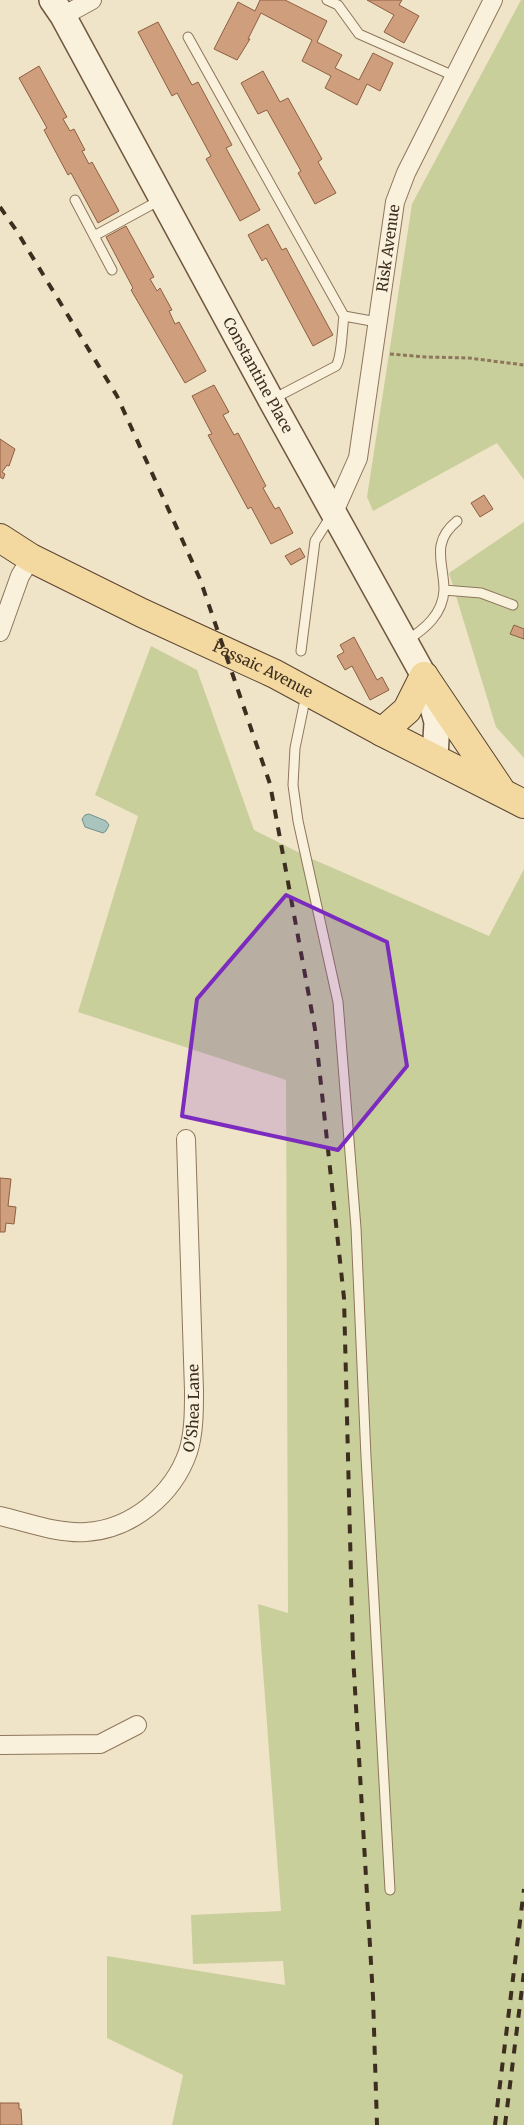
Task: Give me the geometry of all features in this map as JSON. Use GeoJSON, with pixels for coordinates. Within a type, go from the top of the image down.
{"type":"FeatureCollection","features":[{"type":"Feature","properties":{"kind":"main road","name":"Passaic Avenue"},"geometry":{"type":"LineString","coordinates":[[0,538],[31,558],[142,613],[248,661],[524,804]]}},
{"type":"Feature","properties":{"kind":"main road"},"geometry":{"type":"LineString","coordinates":[[382,732],[407,710],[424,676],[501,791]]}},
{"type":"Feature","properties":{"kind":"street"},"geometry":{"type":"LineString","coordinates":[[58,8],[92,0]]}},
{"type":"Feature","properties":{"kind":"street","name":"Risk Avenue"},"geometry":{"type":"LineString","coordinates":[[334,512],[358,458],[396,202],[406,173],[493,0]]}},
{"type":"Feature","properties":{"kind":"street","name":"Constantine Place"},"geometry":{"type":"LineString","coordinates":[[58,8],[271,400],[424,676],[437,722],[434,757]]}},
{"type":"Feature","properties":{"kind":"street"},"geometry":{"type":"LineString","coordinates":[[0,632],[20,576],[31,558]]}},
{"type":"Feature","properties":{"kind":"street","name":"O'Shea Lane"},"geometry":{"type":"LineString","coordinates":[[0,1516],[55,1529],[86,1532],[111,1527],[138,1516],[161,1496],[178,1474],[188,1451],[193,1422],[194,1391],[186,1139]]}},
{"type":"Feature","properties":{"kind":"street"},"geometry":{"type":"LineString","coordinates":[[0,1745],[100,1744],[137,1725]]}},
{"type":"Feature","properties":{"kind":"lane"},"geometry":{"type":"LineString","coordinates":[[327,0],[338,5],[359,34],[454,76]]}},
{"type":"Feature","properties":{"kind":"lane"},"geometry":{"type":"LineString","coordinates":[[188,37],[344,316],[340,340],[340,360],[336,366],[271,400]]}},
{"type":"Feature","properties":{"kind":"lane"},"geometry":{"type":"LineString","coordinates":[[94,236],[162,199]]}},
{"type":"Feature","properties":{"kind":"lane"},"geometry":{"type":"LineString","coordinates":[[75,200],[112,270]]}},
{"type":"Feature","properties":{"kind":"lane"},"geometry":{"type":"LineString","coordinates":[[344,316],[377,322]]}},
{"type":"Feature","properties":{"kind":"lane"},"geometry":{"type":"LineString","coordinates":[[301,651],[315,541],[334,512]]}},
{"type":"Feature","properties":{"kind":"lane"},"geometry":{"type":"LineString","coordinates":[[404,642],[431,622],[440,607],[444,590],[440,551],[444,539],[457,521]]}},
{"type":"Feature","properties":{"kind":"lane"},"geometry":{"type":"LineString","coordinates":[[444,590],[481,593],[513,605]]}},
{"type":"Feature","properties":{"kind":"lane"},"geometry":{"type":"LineString","coordinates":[[307,692],[295,748],[293,785],[298,821],[338,1002],[356,1228],[366,1467],[390,1890]]}},
{"type":"Feature","properties":{"kind":"path"},"geometry":{"type":"LineString","coordinates":[[374,352],[426,357],[469,358],[524,365]]}},
{"type":"Feature","properties":{"kind":"highlighted area"},"geometry":{"type":"Polygon","coordinates":[[[286,895],[387,942],[407,1066],[338,1150],[182,1116],[197,999],[286,895]]]}},
{"type":"Feature","properties":{"kind":"green space"},"geometry":{"type":"Polygon","coordinates":[[[521,0],[524,0],[524,480],[497,443],[373,511],[367,497],[412,204],[521,0]]]}},
{"type":"Feature","properties":{"kind":"green space"},"geometry":{"type":"Polygon","coordinates":[[[524,522],[524,758],[496,727],[449,573],[524,522]]]}},
{"type":"Feature","properties":{"kind":"green space"},"geometry":{"type":"Polygon","coordinates":[[[151,646],[197,670],[254,830],[310,858],[489,936],[524,869],[524,2125],[172,2125],[183,2075],[107,2038],[107,1956],[285,1985],[283,1961],[193,1964],[191,1915],[281,1911],[258,1604],[288,1613],[286,1080],[78,1012],[138,816],[95,795],[151,646]]]}},
{"type":"Feature","properties":{"kind":"water"},"geometry":{"type":"Polygon","coordinates":[[[89,814],[106,821],[109,825],[106,831],[103,833],[85,827],[82,819],[85,815],[89,814]]]}},
{"type":"Feature","properties":{"kind":"building"},"geometry":{"type":"Polygon","coordinates":[[[260,0],[285,0],[327,21],[317,42],[342,55],[335,68],[359,80],[373,53],[393,63],[380,91],[367,84],[357,105],[325,88],[331,76],[302,61],[312,40],[261,13],[248,39],[250,39],[237,60],[214,49],[238,2],[255,11],[260,0]]]}},
{"type":"Feature","properties":{"kind":"building"},"geometry":{"type":"Polygon","coordinates":[[[367,0],[402,0],[399,5],[419,16],[404,43],[384,32],[394,15],[367,0]]]}},
{"type":"Feature","properties":{"kind":"building"},"geometry":{"type":"Polygon","coordinates":[[[158,22],[192,85],[198,82],[232,145],[226,148],[260,210],[240,221],[206,159],[211,156],[177,93],[172,96],[138,32],[158,22]]]}},
{"type":"Feature","properties":{"kind":"building"},"geometry":{"type":"Polygon","coordinates":[[[39,66],[67,117],[63,119],[70,131],[74,129],[85,150],[82,151],[89,164],[92,162],[119,211],[98,223],[71,173],[68,175],[44,130],[47,128],[19,78],[39,66]]]}},
{"type":"Feature","properties":{"kind":"building"},"geometry":{"type":"Polygon","coordinates":[[[263,71],[280,102],[288,98],[322,159],[318,162],[336,193],[315,204],[298,173],[301,171],[267,110],[258,114],[241,83],[263,71]]]}},
{"type":"Feature","properties":{"kind":"building"},"geometry":{"type":"Polygon","coordinates":[[[268,224],[282,250],[286,248],[333,335],[313,346],[266,258],[262,261],[248,235],[268,224]]]}},
{"type":"Feature","properties":{"kind":"building"},"geometry":{"type":"Polygon","coordinates":[[[126,226],[154,277],[150,279],[157,291],[160,288],[172,310],[169,311],[175,324],[179,322],[206,371],[185,383],[131,290],[133,288],[106,237],[126,226]]]}},
{"type":"Feature","properties":{"kind":"building"},"geometry":{"type":"Polygon","coordinates":[[[214,385],[229,412],[223,415],[234,435],[238,433],[266,486],[263,488],[275,509],[279,507],[293,533],[271,544],[251,507],[248,509],[208,435],[212,434],[192,396],[214,385]]]}},
{"type":"Feature","properties":{"kind":"building"},"geometry":{"type":"Polygon","coordinates":[[[0,439],[15,449],[9,466],[7,465],[2,472],[5,474],[3,479],[0,477],[0,439]]]}},
{"type":"Feature","properties":{"kind":"building"},"geometry":{"type":"Polygon","coordinates":[[[484,495],[493,509],[480,517],[471,503],[484,495]]]}},
{"type":"Feature","properties":{"kind":"building"},"geometry":{"type":"Polygon","coordinates":[[[300,548],[305,557],[291,565],[285,556],[300,548]]]}},
{"type":"Feature","properties":{"kind":"building"},"geometry":{"type":"Polygon","coordinates":[[[514,625],[524,629],[524,639],[510,634],[514,625]]]}},
{"type":"Feature","properties":{"kind":"building"},"geometry":{"type":"Polygon","coordinates":[[[354,637],[377,680],[382,677],[389,690],[370,700],[352,666],[345,670],[337,656],[344,652],[340,645],[354,637]]]}},
{"type":"Feature","properties":{"kind":"building"},"geometry":{"type":"Polygon","coordinates":[[[0,1178],[11,1179],[8,1206],[16,1207],[14,1224],[6,1223],[5,1232],[0,1232],[0,1178]]]}},
{"type":"Feature","properties":{"kind":"building"},"geometry":{"type":"Polygon","coordinates":[[[0,2103],[19,2103],[22,2125],[0,2125],[0,2103]]]}},
{"type":"Feature","properties":{"kind":"railway"},"geometry":{"type":"LineString","coordinates":[[0,207],[117,396],[200,579],[270,784],[315,1029],[344,1298],[353,1655],[373,1997],[377,2125]]}},
{"type":"Feature","properties":{"kind":"railway"},"geometry":{"type":"LineString","coordinates":[[495,2125],[524,1889]]}},
{"type":"Feature","properties":{"kind":"railway"},"geometry":{"type":"LineString","coordinates":[[505,2125],[524,1972]]}}]}
